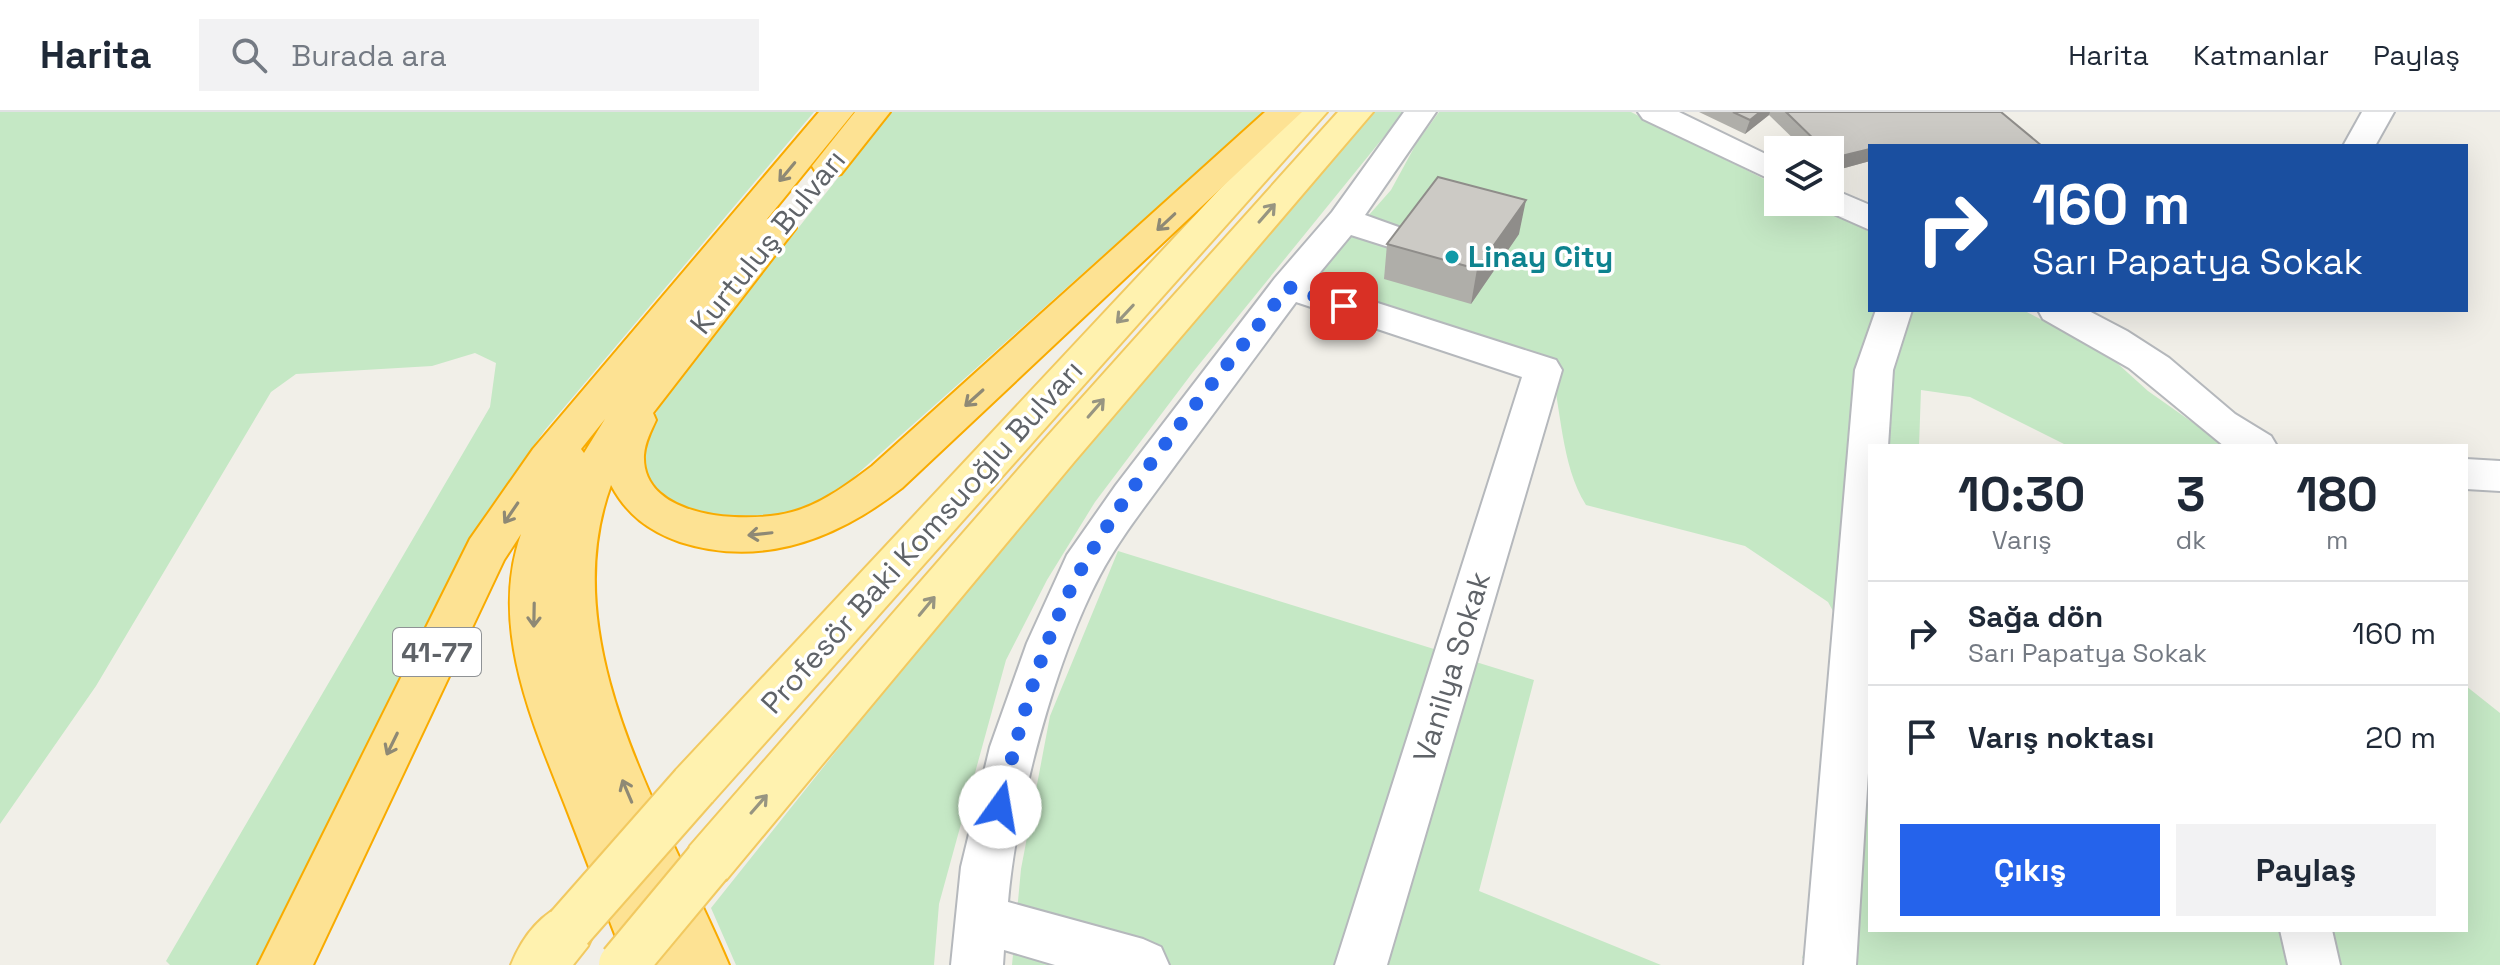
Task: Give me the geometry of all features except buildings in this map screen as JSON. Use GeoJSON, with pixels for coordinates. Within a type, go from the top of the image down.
{"type":"FeatureCollection","features":[{"type":"Feature","properties":{"kind":"highway","name":"Kurtuluş Bulvarı"},"geometry":{"type":"LineString","coordinates":[[645,368],[837,112]]}},
{"type":"Feature","properties":{"kind":"highway","name":"Kurtuluş Bulvarı"},"geometry":{"type":"LineString","coordinates":[[645,368],[873,112]]}},
{"type":"Feature","properties":{"kind":"highway"},"geometry":{"type":"LineString","coordinates":[[645,368],[623,449],[623,465],[638,495],[669,519],[713,534],[759,535],[811,524],[837,513],[887,477],[1285,112]]}},
{"type":"Feature","properties":{"kind":"highway"},"geometry":{"type":"LineString","coordinates":[[645,368],[571,454],[545,523],[535,568],[534,633],[548,699],[654,965]]}},
{"type":"Feature","properties":{"kind":"highway","name":"41-77"},"geometry":{"type":"LineString","coordinates":[[285,965],[486,551],[548,460],[645,368]]}},
{"type":"Feature","properties":{"kind":"highway","name":"41-77"},"geometry":{"type":"LineString","coordinates":[[645,368],[632,413],[595,474],[579,521],[571,594],[575,646],[601,727],[702,965]]}},
{"type":"Feature","properties":{"kind":"main road","name":"Profesör Baki Komsuoğlu Bulvarı"},"geometry":{"type":"LineString","coordinates":[[554,946],[694,786],[1310,112]]}},
{"type":"Feature","properties":{"kind":"main road","name":"Profesör Baki Komsuoğlu Bulvarı"},"geometry":{"type":"LineString","coordinates":[[623,965],[1059,451],[1356,112]]}},
{"type":"Feature","properties":{"kind":"street"},"geometry":{"type":"LineString","coordinates":[[1143,965],[979,942],[986,867],[1014,747],[1049,643],[1082,567],[1130,496],[1288,287],[1344,220],[1420,112]]}},
{"type":"Feature","properties":{"kind":"street"},"geometry":{"type":"LineString","coordinates":[[1654,112],[1764,166]]}},
{"type":"Feature","properties":{"kind":"street"},"geometry":{"type":"LineString","coordinates":[[2360,144],[2378,112]]}},
{"type":"Feature","properties":{"kind":"street"},"geometry":{"type":"LineString","coordinates":[[1844,206],[1868,218]]}},
{"type":"Feature","properties":{"kind":"street"},"geometry":{"type":"LineString","coordinates":[[1344,220],[1392,237]]}},
{"type":"Feature","properties":{"kind":"street","name":"Vanilya Sokak"},"geometry":{"type":"LineString","coordinates":[[1288,287],[1543,370],[1361,965]]}},
{"type":"Feature","properties":{"kind":"street"},"geometry":{"type":"LineString","coordinates":[[1869,444],[1874,370],[1893,312]]}},
{"type":"Feature","properties":{"kind":"street"},"geometry":{"type":"LineString","coordinates":[[2060,312],[2135,354],[2169,379],[2197,408],[2237,437],[2253,444]]}},
{"type":"Feature","properties":{"kind":"street"},"geometry":{"type":"LineString","coordinates":[[1830,965],[1868,451]]}},
{"type":"Feature","properties":{"kind":"street"},"geometry":{"type":"LineString","coordinates":[[2468,474],[2500,476]]}},
{"type":"Feature","properties":{"kind":"street"},"geometry":{"type":"LineString","coordinates":[[2306,932],[2314,965]]}},
{"type":"Feature","properties":{"kind":"green space"},"geometry":{"type":"Polygon","coordinates":[[[0,112],[814,112],[545,430],[486,513],[433,610],[257,965],[170,965],[166,961],[490,407],[496,363],[475,353],[432,366],[296,374],[271,392],[96,686],[0,824],[0,112]]]}},
{"type":"Feature","properties":{"kind":"green space"},"geometry":{"type":"Polygon","coordinates":[[[890,112],[1264,112],[846,484],[802,512],[757,522],[711,521],[670,505],[643,480],[641,443],[663,399],[890,112]]]}},
{"type":"Feature","properties":{"kind":"green space"},"geometry":{"type":"Polygon","coordinates":[[[1369,112],[1404,112],[1193,372],[1095,502],[1047,580],[1006,660],[939,904],[934,965],[736,965],[711,908],[920,646],[1369,112]]]}},
{"type":"Feature","properties":{"kind":"green space"},"geometry":{"type":"Polygon","coordinates":[[[1439,112],[1631,112],[1764,179],[1764,216],[1837,216],[1868,231],[1868,312],[2027,312],[2107,354],[2148,391],[2223,444],[2064,444],[1970,397],[1921,390],[1919,444],[1868,444],[1868,932],[2468,932],[2468,688],[2500,713],[2500,965],[1822,965],[1802,958],[1860,765],[1859,658],[1828,602],[1745,546],[1586,505],[1577,489],[1566,453],[1549,360],[1308,284],[1391,190],[1416,144],[1439,112]]]}},
{"type":"Feature","properties":{"kind":"green space"},"geometry":{"type":"Polygon","coordinates":[[[1118,551],[1534,680],[1479,891],[1661,965],[1012,965],[1021,869],[1050,716],[1118,551]]]}},
{"type":"Feature","properties":{"kind":"place","name":"Linay City"},"geometry":{"type":"Point","coordinates":[1452,257]}},
{"type":"Feature","properties":{"kind":"route"},"geometry":{"type":"LineString","coordinates":[[1000,807],[1014,747],[1049,643],[1082,567],[1130,496],[1288,287],[1344,306]]}}]}
